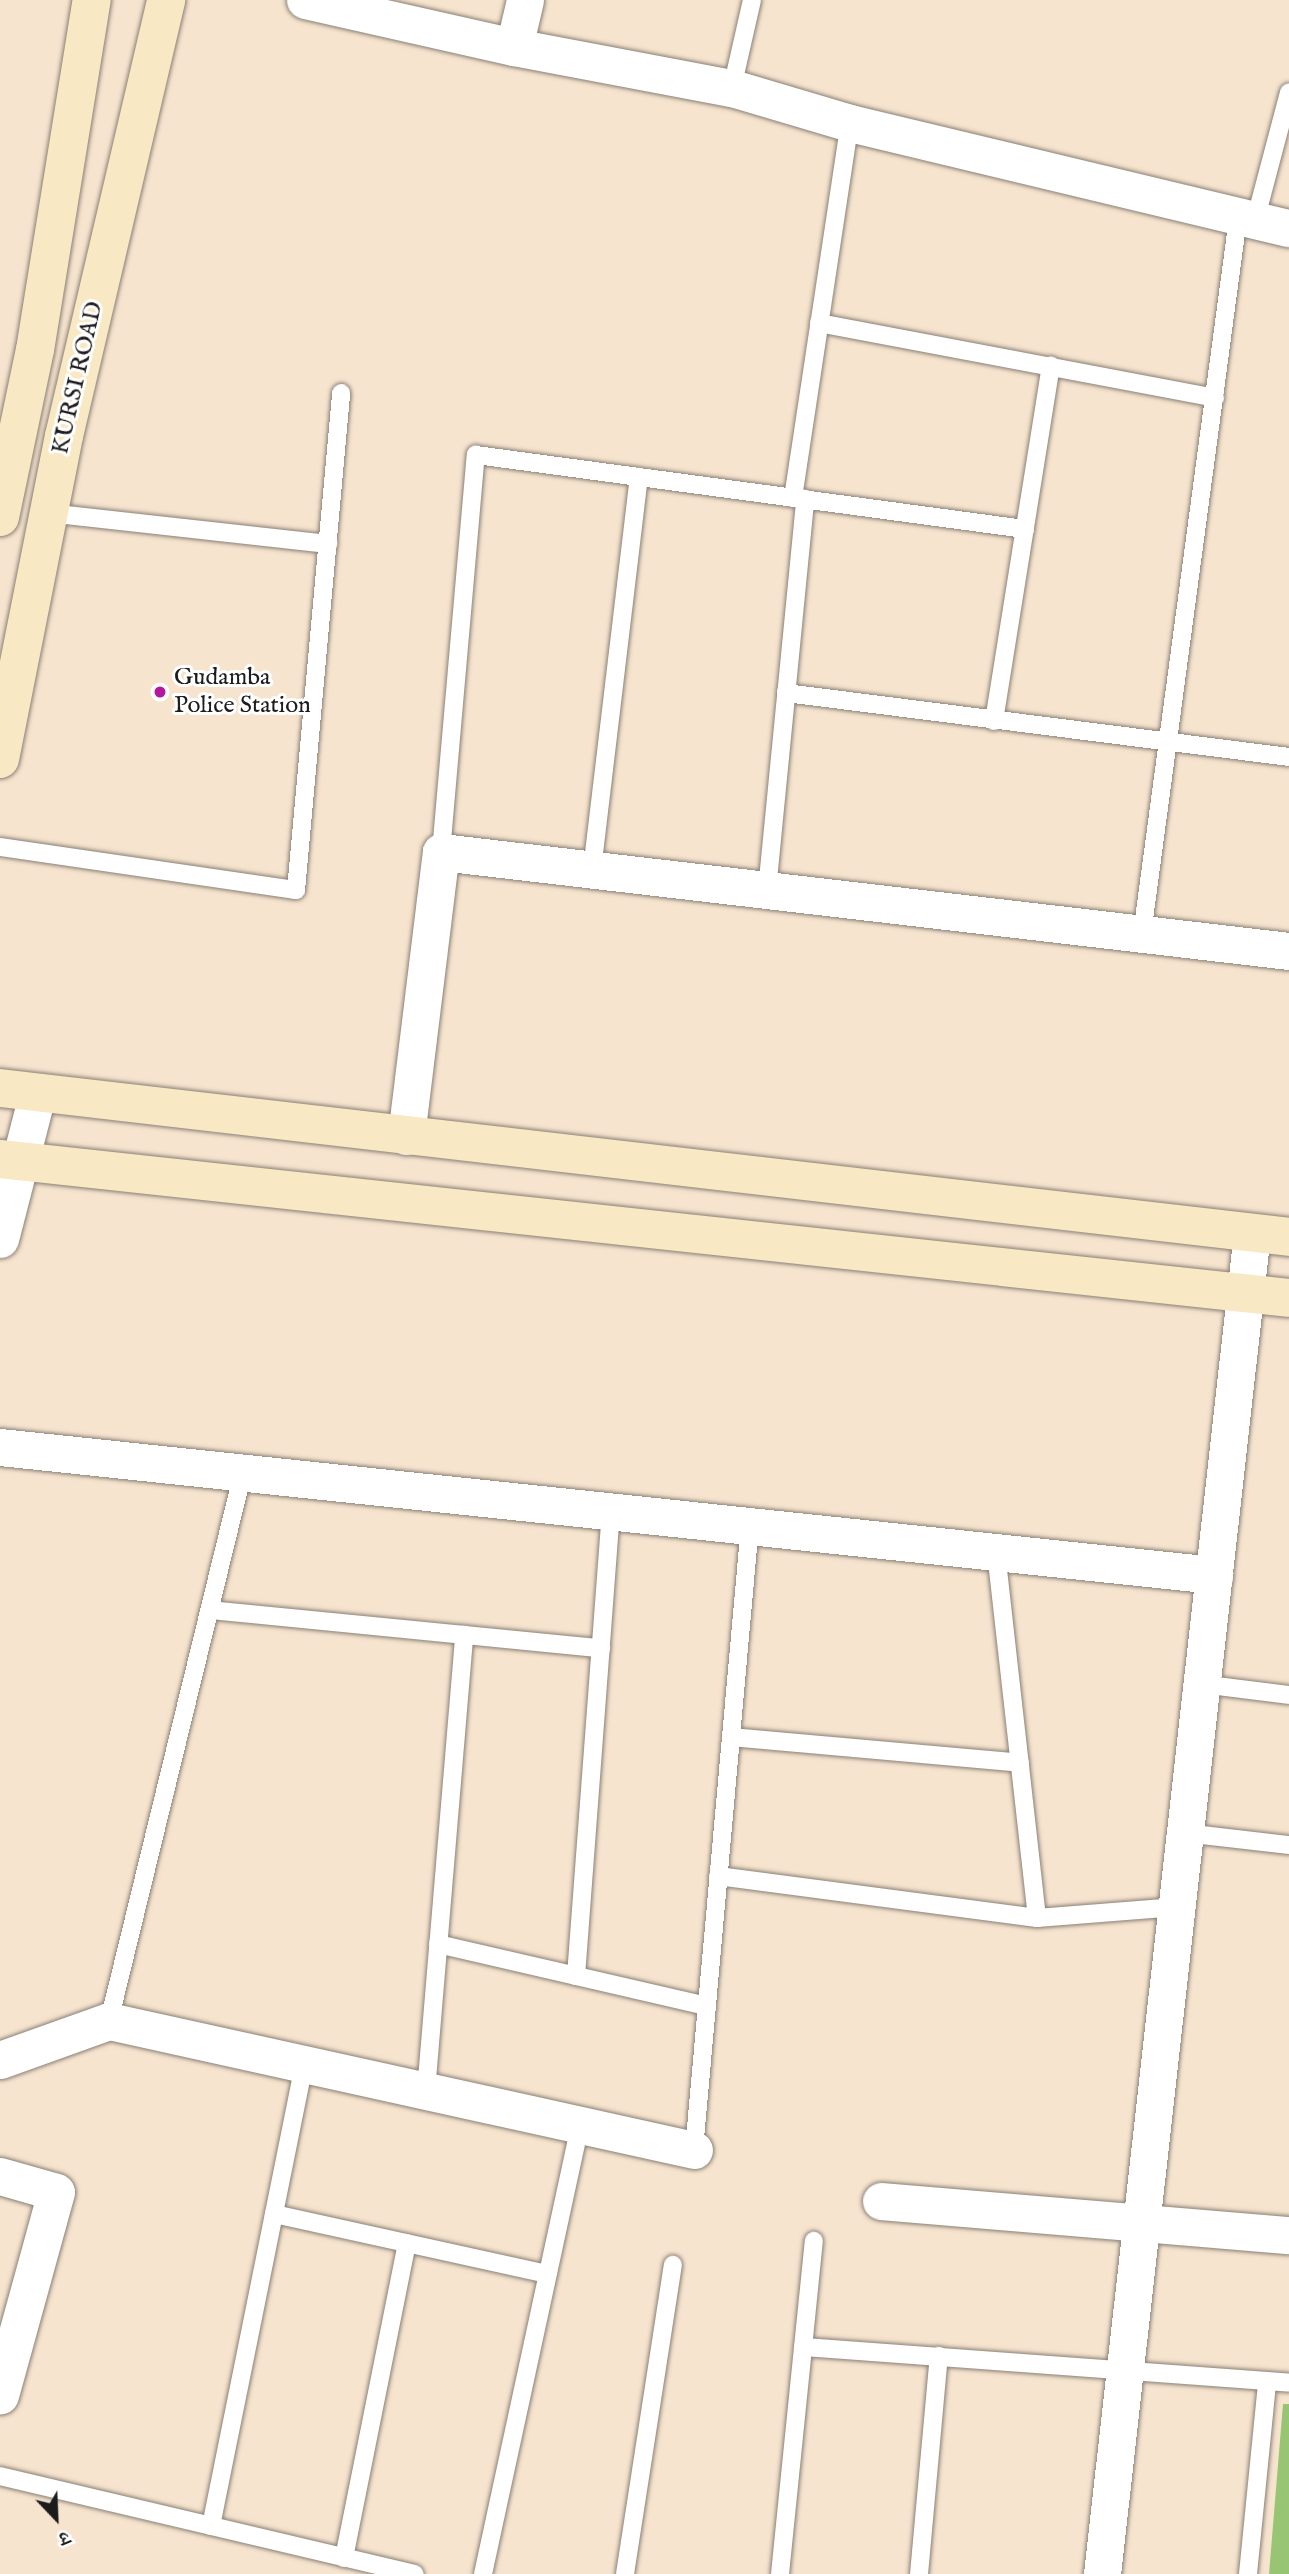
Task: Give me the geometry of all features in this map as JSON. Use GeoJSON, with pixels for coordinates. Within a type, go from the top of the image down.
{"type":"FeatureCollection","features":[{"type":"Feature","properties":{"kind":"street","name":"KURSI ROAD"},"geometry":{"type":"LineString","coordinates":[[0,517],[36,350],[92,0]]}},
{"type":"Feature","properties":{"kind":"street","name":"KURSI ROAD"},"geometry":{"type":"LineString","coordinates":[[0,759],[4,721],[48,513],[166,0]]}},
{"type":"Feature","properties":{"kind":"street"},"geometry":{"type":"LineString","coordinates":[[305,0],[514,47],[732,88],[849,123],[1261,222]]}},
{"type":"Feature","properties":{"kind":"street"},"geometry":{"type":"LineString","coordinates":[[514,47],[525,0]]}},
{"type":"Feature","properties":{"kind":"street"},"geometry":{"type":"LineString","coordinates":[[407,1136],[441,852],[1289,951]]}},
{"type":"Feature","properties":{"kind":"street"},"geometry":{"type":"LineString","coordinates":[[0,1088],[1289,1237]]}},
{"type":"Feature","properties":{"kind":"street"},"geometry":{"type":"LineString","coordinates":[[0,1239],[10,1160],[37,1094]]}},
{"type":"Feature","properties":{"kind":"street"},"geometry":{"type":"LineString","coordinates":[[10,1160],[1289,1298]]}},
{"type":"Feature","properties":{"kind":"street"},"geometry":{"type":"LineString","coordinates":[[1102,2574],[1252,1233]]}},
{"type":"Feature","properties":{"kind":"street"},"geometry":{"type":"LineString","coordinates":[[0,1447],[1214,1574]]}},
{"type":"Feature","properties":{"kind":"street"},"geometry":{"type":"LineString","coordinates":[[0,2060],[109,2021],[694,2150]]}},
{"type":"Feature","properties":{"kind":"street"},"geometry":{"type":"LineString","coordinates":[[0,2176],[56,2192],[0,2395]]}},
{"type":"Feature","properties":{"kind":"street"},"geometry":{"type":"LineString","coordinates":[[881,2201],[1289,2235]]}},
{"type":"Feature","properties":{"kind":"lane"},"geometry":{"type":"LineString","coordinates":[[732,88],[752,0]]}},
{"type":"Feature","properties":{"kind":"lane"},"geometry":{"type":"LineString","coordinates":[[1142,934],[1215,398],[1261,222],[1289,92]]}},
{"type":"Feature","properties":{"kind":"lane"},"geometry":{"type":"LineString","coordinates":[[767,890],[786,693],[799,498],[819,323],[849,123]]}},
{"type":"Feature","properties":{"kind":"lane"},"geometry":{"type":"LineString","coordinates":[[819,323],[1215,398]]}},
{"type":"Feature","properties":{"kind":"lane"},"geometry":{"type":"LineString","coordinates":[[994,721],[1051,366]]}},
{"type":"Feature","properties":{"kind":"lane"},"geometry":{"type":"LineString","coordinates":[[0,847],[296,890],[341,393]]}},
{"type":"Feature","properties":{"kind":"lane"},"geometry":{"type":"LineString","coordinates":[[441,852],[476,455],[1025,529]]}},
{"type":"Feature","properties":{"kind":"lane"},"geometry":{"type":"LineString","coordinates":[[592,870],[639,477]]}},
{"type":"Feature","properties":{"kind":"lane"},"geometry":{"type":"LineString","coordinates":[[48,513],[328,544]]}},
{"type":"Feature","properties":{"kind":"lane"},"geometry":{"type":"LineString","coordinates":[[786,693],[1289,757]]}},
{"type":"Feature","properties":{"kind":"lane"},"geometry":{"type":"LineString","coordinates":[[109,2021],[243,1472]]}},
{"type":"Feature","properties":{"kind":"lane"},"geometry":{"type":"LineString","coordinates":[[576,1976],[611,1511]]}},
{"type":"Feature","properties":{"kind":"lane"},"geometry":{"type":"LineString","coordinates":[[694,2150],[750,1525]]}},
{"type":"Feature","properties":{"kind":"lane"},"geometry":{"type":"LineString","coordinates":[[996,1552],[1037,1918]]}},
{"type":"Feature","properties":{"kind":"lane"},"geometry":{"type":"LineString","coordinates":[[210,1609],[601,1648]]}},
{"type":"Feature","properties":{"kind":"lane"},"geometry":{"type":"LineString","coordinates":[[426,2091],[464,1635]]}},
{"type":"Feature","properties":{"kind":"lane"},"geometry":{"type":"LineString","coordinates":[[1201,1684],[1289,1695]]}},
{"type":"Feature","properties":{"kind":"lane"},"geometry":{"type":"LineString","coordinates":[[731,1737],[1020,1763]]}},
{"type":"Feature","properties":{"kind":"lane"},"geometry":{"type":"LineString","coordinates":[[1185,1833],[1289,1845]]}},
{"type":"Feature","properties":{"kind":"lane"},"geometry":{"type":"LineString","coordinates":[[718,1876],[1037,1918],[1177,1907]]}},
{"type":"Feature","properties":{"kind":"lane"},"geometry":{"type":"LineString","coordinates":[[438,1944],[707,2007]]}},
{"type":"Feature","properties":{"kind":"lane"},"geometry":{"type":"LineString","coordinates":[[211,2526],[304,2064]]}},
{"type":"Feature","properties":{"kind":"lane"},"geometry":{"type":"LineString","coordinates":[[483,2574],[580,2125]]}},
{"type":"Feature","properties":{"kind":"lane"},"geometry":{"type":"LineString","coordinates":[[274,2214],[548,2274]]}},
{"type":"Feature","properties":{"kind":"lane"},"geometry":{"type":"LineString","coordinates":[[780,2574],[814,2241]]}},
{"type":"Feature","properties":{"kind":"lane"},"geometry":{"type":"LineString","coordinates":[[344,2558],[407,2243]]}},
{"type":"Feature","properties":{"kind":"lane"},"geometry":{"type":"LineString","coordinates":[[625,2574],[673,2265]]}},
{"type":"Feature","properties":{"kind":"lane"},"geometry":{"type":"LineString","coordinates":[[803,2347],[1289,2384]]}},
{"type":"Feature","properties":{"kind":"lane"},"geometry":{"type":"LineString","coordinates":[[919,2574],[939,2356]]}},
{"type":"Feature","properties":{"kind":"lane"},"geometry":{"type":"LineString","coordinates":[[1248,2574],[1267,2382]]}},
{"type":"Feature","properties":{"kind":"lane"},"geometry":{"type":"LineString","coordinates":[[0,2476],[415,2574]]}},
{"type":"Feature","properties":{"kind":"green space"},"geometry":{"type":"Polygon","coordinates":[[[1283,2404],[1289,2404],[1289,2574],[1269,2574],[1283,2404]]]}},
{"type":"Feature","properties":{"kind":"place","name":"Gudamba Police Station"},"geometry":{"type":"Point","coordinates":[160,692]}}]}
